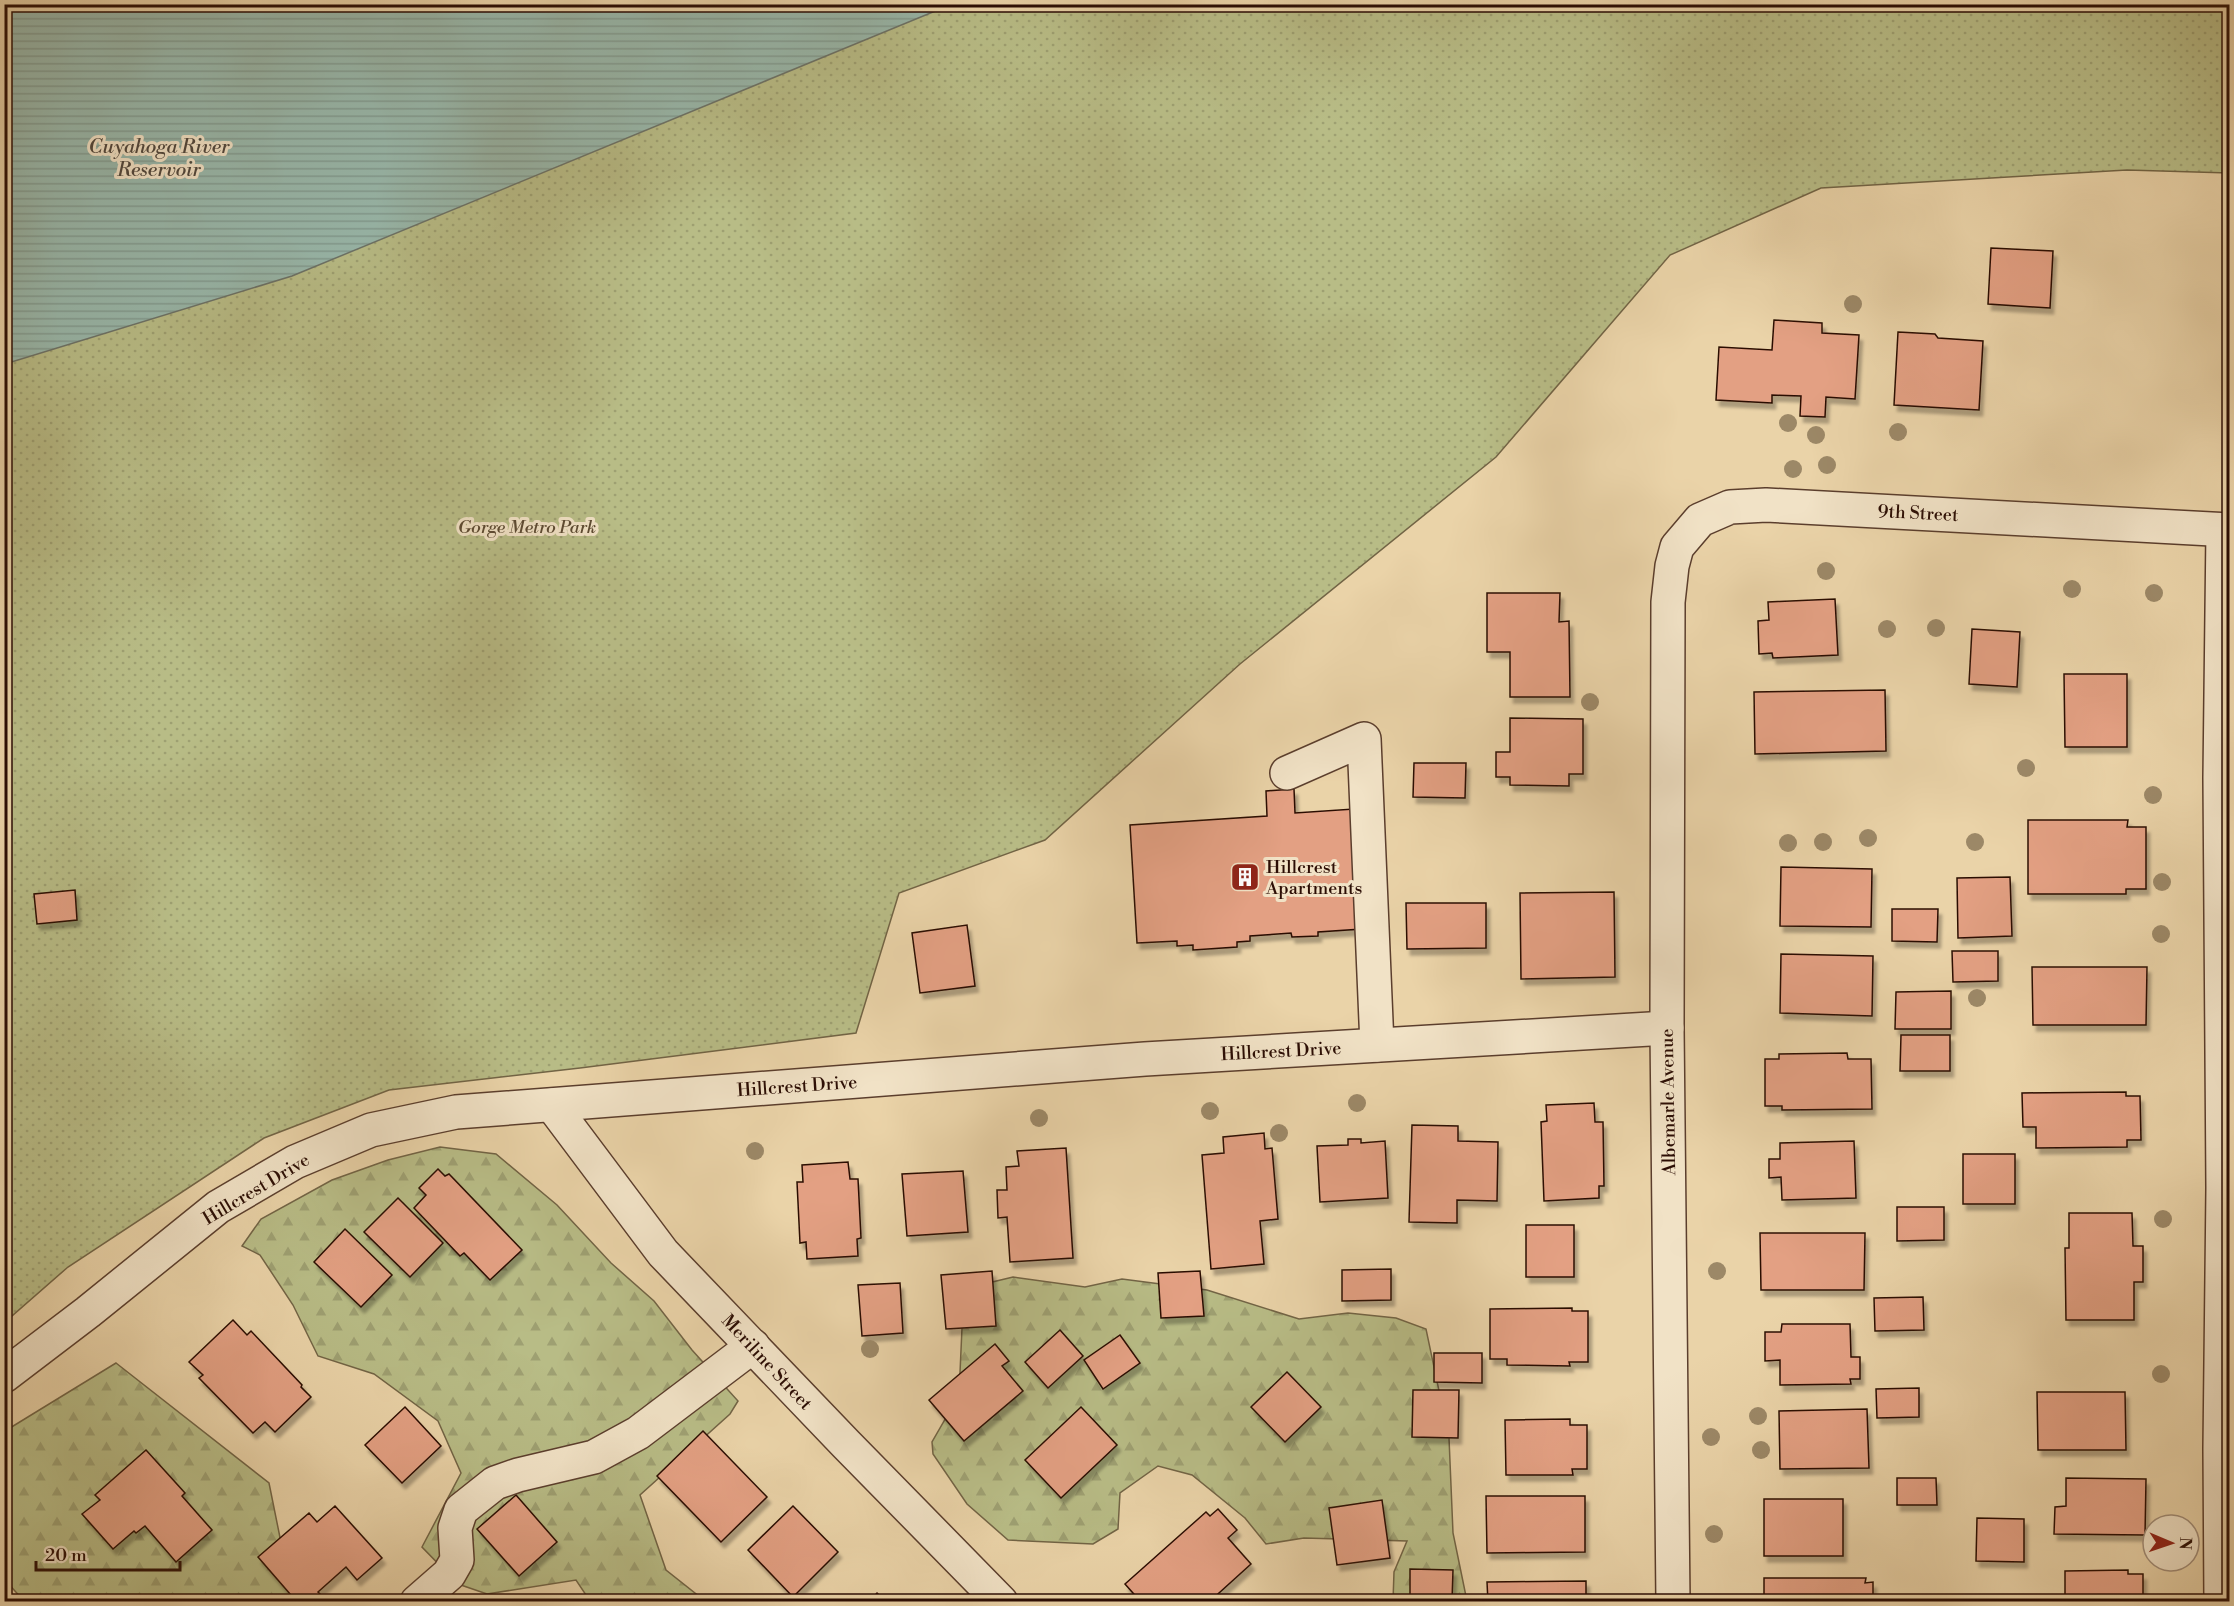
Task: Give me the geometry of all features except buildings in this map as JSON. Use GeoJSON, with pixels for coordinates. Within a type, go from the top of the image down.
{"type":"FeatureCollection","features":[{"type":"Feature","properties":{"kind":"street","name":"9th Street"},"geometry":{"type":"LineString","coordinates":[[1668,602],[1672,566],[1677,547],[1700,520],[1730,507],[1766,505],[2226,530]]}},
{"type":"Feature","properties":{"kind":"street"},"geometry":{"type":"LineString","coordinates":[[2221,1602],[2223,1177],[2220,778],[2226,530]]}},
{"type":"Feature","properties":{"kind":"street","name":"Albemarle Avenue"},"geometry":{"type":"LineString","coordinates":[[1668,602],[1667,1028],[1673,1602]]}},
{"type":"Feature","properties":{"kind":"street"},"geometry":{"type":"LineString","coordinates":[[1287,773],[1364,739],[1377,1046]]}},
{"type":"Feature","properties":{"kind":"street","name":"Hillcrest Drive"},"geometry":{"type":"LineString","coordinates":[[4,1376],[88,1312],[218,1207],[295,1162],[371,1130],[456,1112],[1134,1060],[1667,1028]]}},
{"type":"Feature","properties":{"kind":"street","name":"Meriline Street"},"geometry":{"type":"LineString","coordinates":[[552,1105],[663,1252],[1001,1602]]}},
{"type":"Feature","properties":{"kind":"street"},"geometry":{"type":"LineString","coordinates":[[417,1602],[449,1574],[458,1560],[455,1528],[461,1510],[495,1483],[518,1475],[594,1457],[638,1433],[753,1346]]}},
{"type":"Feature","properties":{"kind":"green space","name":"Gorge Metro Park"},"geometry":{"type":"Polygon","coordinates":[[[5,5],[2229,5],[2229,173],[2127,170],[1821,188],[1670,255],[1496,457],[1240,664],[1045,840],[899,893],[856,1033],[389,1090],[264,1138],[68,1267],[5,1322],[5,5]]]}},
{"type":"Feature","properties":{"kind":"green space"},"geometry":{"type":"Polygon","coordinates":[[[440,1147],[496,1154],[557,1205],[611,1263],[654,1301],[692,1350],[738,1401],[730,1414],[640,1495],[666,1570],[705,1601],[590,1601],[576,1580],[487,1594],[458,1584],[422,1547],[461,1473],[438,1421],[374,1374],[318,1356],[293,1305],[260,1255],[242,1246],[261,1219],[332,1180],[388,1160],[440,1147]]]}},
{"type":"Feature","properties":{"kind":"green space"},"geometry":{"type":"Polygon","coordinates":[[[1013,1277],[1085,1287],[1122,1279],[1207,1290],[1299,1319],[1348,1313],[1396,1318],[1426,1329],[1449,1438],[1453,1533],[1467,1601],[1393,1601],[1394,1572],[1407,1541],[1304,1538],[1266,1544],[1245,1518],[1192,1475],[1158,1466],[1120,1493],[1118,1529],[1093,1544],[1008,1540],[967,1504],[933,1454],[932,1442],[959,1395],[962,1328],[980,1285],[1013,1277]]]}},
{"type":"Feature","properties":{"kind":"green space"},"geometry":{"type":"Polygon","coordinates":[[[116,1363],[269,1483],[292,1597],[297,1601],[24,1601],[5,1580],[5,1431],[116,1363]]]}},
{"type":"Feature","properties":{"kind":"water","name":"Cuyahoga River Reservoir"},"geometry":{"type":"Polygon","coordinates":[[[5,4],[950,5],[292,276],[5,364],[5,4]]]}},
{"type":"Feature","properties":{"kind":"place","name":"Hillcrest Apartments"},"geometry":{"type":"Point","coordinates":[1245,877]}}]}
